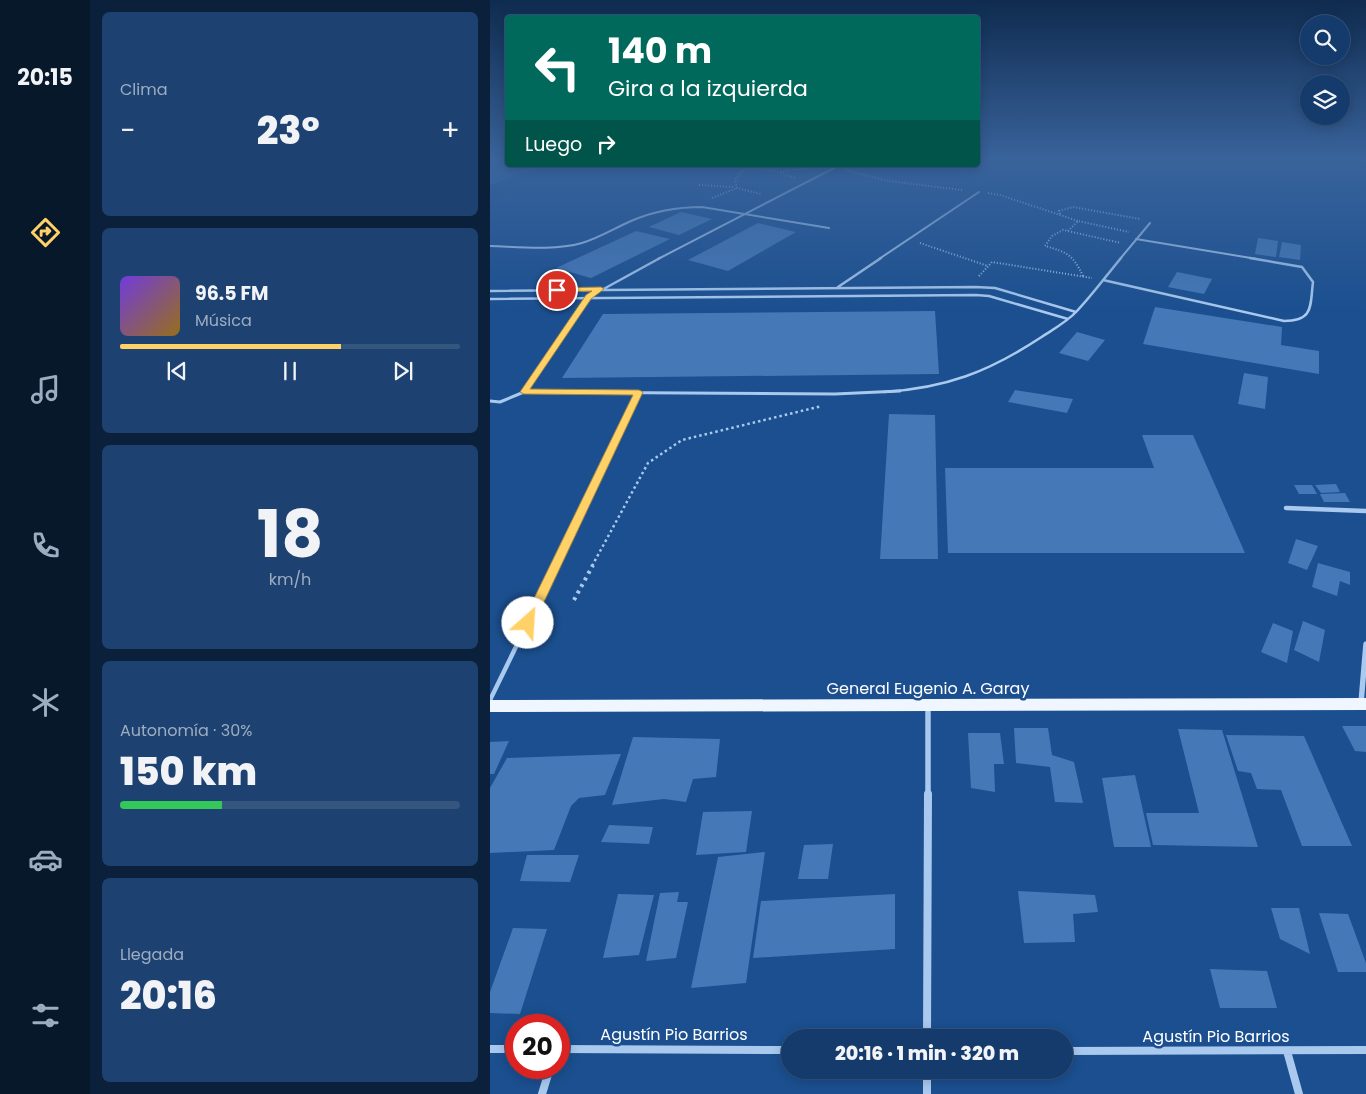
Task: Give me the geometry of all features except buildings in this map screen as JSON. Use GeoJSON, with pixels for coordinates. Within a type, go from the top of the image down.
{"type":"FeatureCollection","features":[{"type":"Feature","properties":{"kind":"main road","name":"General Eugenio A. Garay"},"geometry":{"type":"LineString","coordinates":[[490,706],[1363,704]]}},
{"type":"Feature","properties":{"kind":"street"},"geometry":{"type":"LineString","coordinates":[[1286,508],[1366,511]]}},
{"type":"Feature","properties":{"kind":"street"},"geometry":{"type":"LineString","coordinates":[[1363,704],[1366,644]]}},
{"type":"Feature","properties":{"kind":"street"},"geometry":{"type":"LineString","coordinates":[[928,705],[928,1029]]}},
{"type":"Feature","properties":{"kind":"street"},"geometry":{"type":"LineString","coordinates":[[490,1049],[505,1049]]}},
{"type":"Feature","properties":{"kind":"street","name":"Agustín Pio Barrios"},"geometry":{"type":"LineString","coordinates":[[570,1049],[781,1050]]}},
{"type":"Feature","properties":{"kind":"street","name":"Agustín Pio Barrios"},"geometry":{"type":"LineString","coordinates":[[1073,1051],[1366,1050]]}},
{"type":"Feature","properties":{"kind":"street"},"geometry":{"type":"LineString","coordinates":[[1287,1051],[1300,1094]]}},
{"type":"Feature","properties":{"kind":"street"},"geometry":{"type":"LineString","coordinates":[[542,1094],[547,1079]]}},
{"type":"Feature","properties":{"kind":"street"},"geometry":{"type":"LineString","coordinates":[[927,1079],[927,1094]]}},
{"type":"Feature","properties":{"kind":"lane"},"geometry":{"type":"LineString","coordinates":[[490,246],[510,247],[581,243],[639,217],[664,209]]}},
{"type":"Feature","properties":{"kind":"lane"},"geometry":{"type":"LineString","coordinates":[[712,209],[745,216],[776,218],[829,228]]}},
{"type":"Feature","properties":{"kind":"lane"},"geometry":{"type":"LineString","coordinates":[[524,392],[588,297],[757,209]]}},
{"type":"Feature","properties":{"kind":"lane"},"geometry":{"type":"LineString","coordinates":[[838,288],[954,209]]}},
{"type":"Feature","properties":{"kind":"lane"},"geometry":{"type":"LineString","coordinates":[[490,401],[500,402],[524,392],[840,394],[916,390],[946,384],[981,370],[1035,342],[1068,319],[1076,312],[1150,223]]}},
{"type":"Feature","properties":{"kind":"lane"},"geometry":{"type":"LineString","coordinates":[[1103,280],[1284,321],[1296,321],[1304,318],[1309,310],[1313,282],[1302,267],[1136,239]]}},
{"type":"Feature","properties":{"kind":"lane"},"geometry":{"type":"LineString","coordinates":[[490,291],[969,287],[995,288],[1076,312]]}},
{"type":"Feature","properties":{"kind":"lane"},"geometry":{"type":"LineString","coordinates":[[490,299],[976,295],[989,296],[1068,319]]}},
{"type":"Feature","properties":{"kind":"lane"},"geometry":{"type":"LineString","coordinates":[[490,700],[639,392]]}},
{"type":"Feature","properties":{"kind":"path"},"geometry":{"type":"LineString","coordinates":[[1061,215],[1059,211],[1063,209]]}},
{"type":"Feature","properties":{"kind":"path"},"geometry":{"type":"LineString","coordinates":[[1085,209],[1133,217],[1150,223]]}},
{"type":"Feature","properties":{"kind":"path"},"geometry":{"type":"LineString","coordinates":[[1068,231],[1078,221],[1140,235]]}},
{"type":"Feature","properties":{"kind":"path"},"geometry":{"type":"LineString","coordinates":[[1083,276],[1073,256],[1045,246],[1058,231],[1068,231],[1131,245]]}},
{"type":"Feature","properties":{"kind":"path"},"geometry":{"type":"LineString","coordinates":[[908,240],[969,258],[988,266]]}},
{"type":"Feature","properties":{"kind":"path"},"geometry":{"type":"LineString","coordinates":[[969,287],[992,262],[1103,280]]}},
{"type":"Feature","properties":{"kind":"path"},"geometry":{"type":"LineString","coordinates":[[574,600],[648,463],[682,440],[831,403]]}},
{"type":"Feature","properties":{"kind":"route"},"geometry":{"type":"LineString","coordinates":[[528,623],[639,392],[524,392],[588,297],[601,289],[557,290]]}}]}
